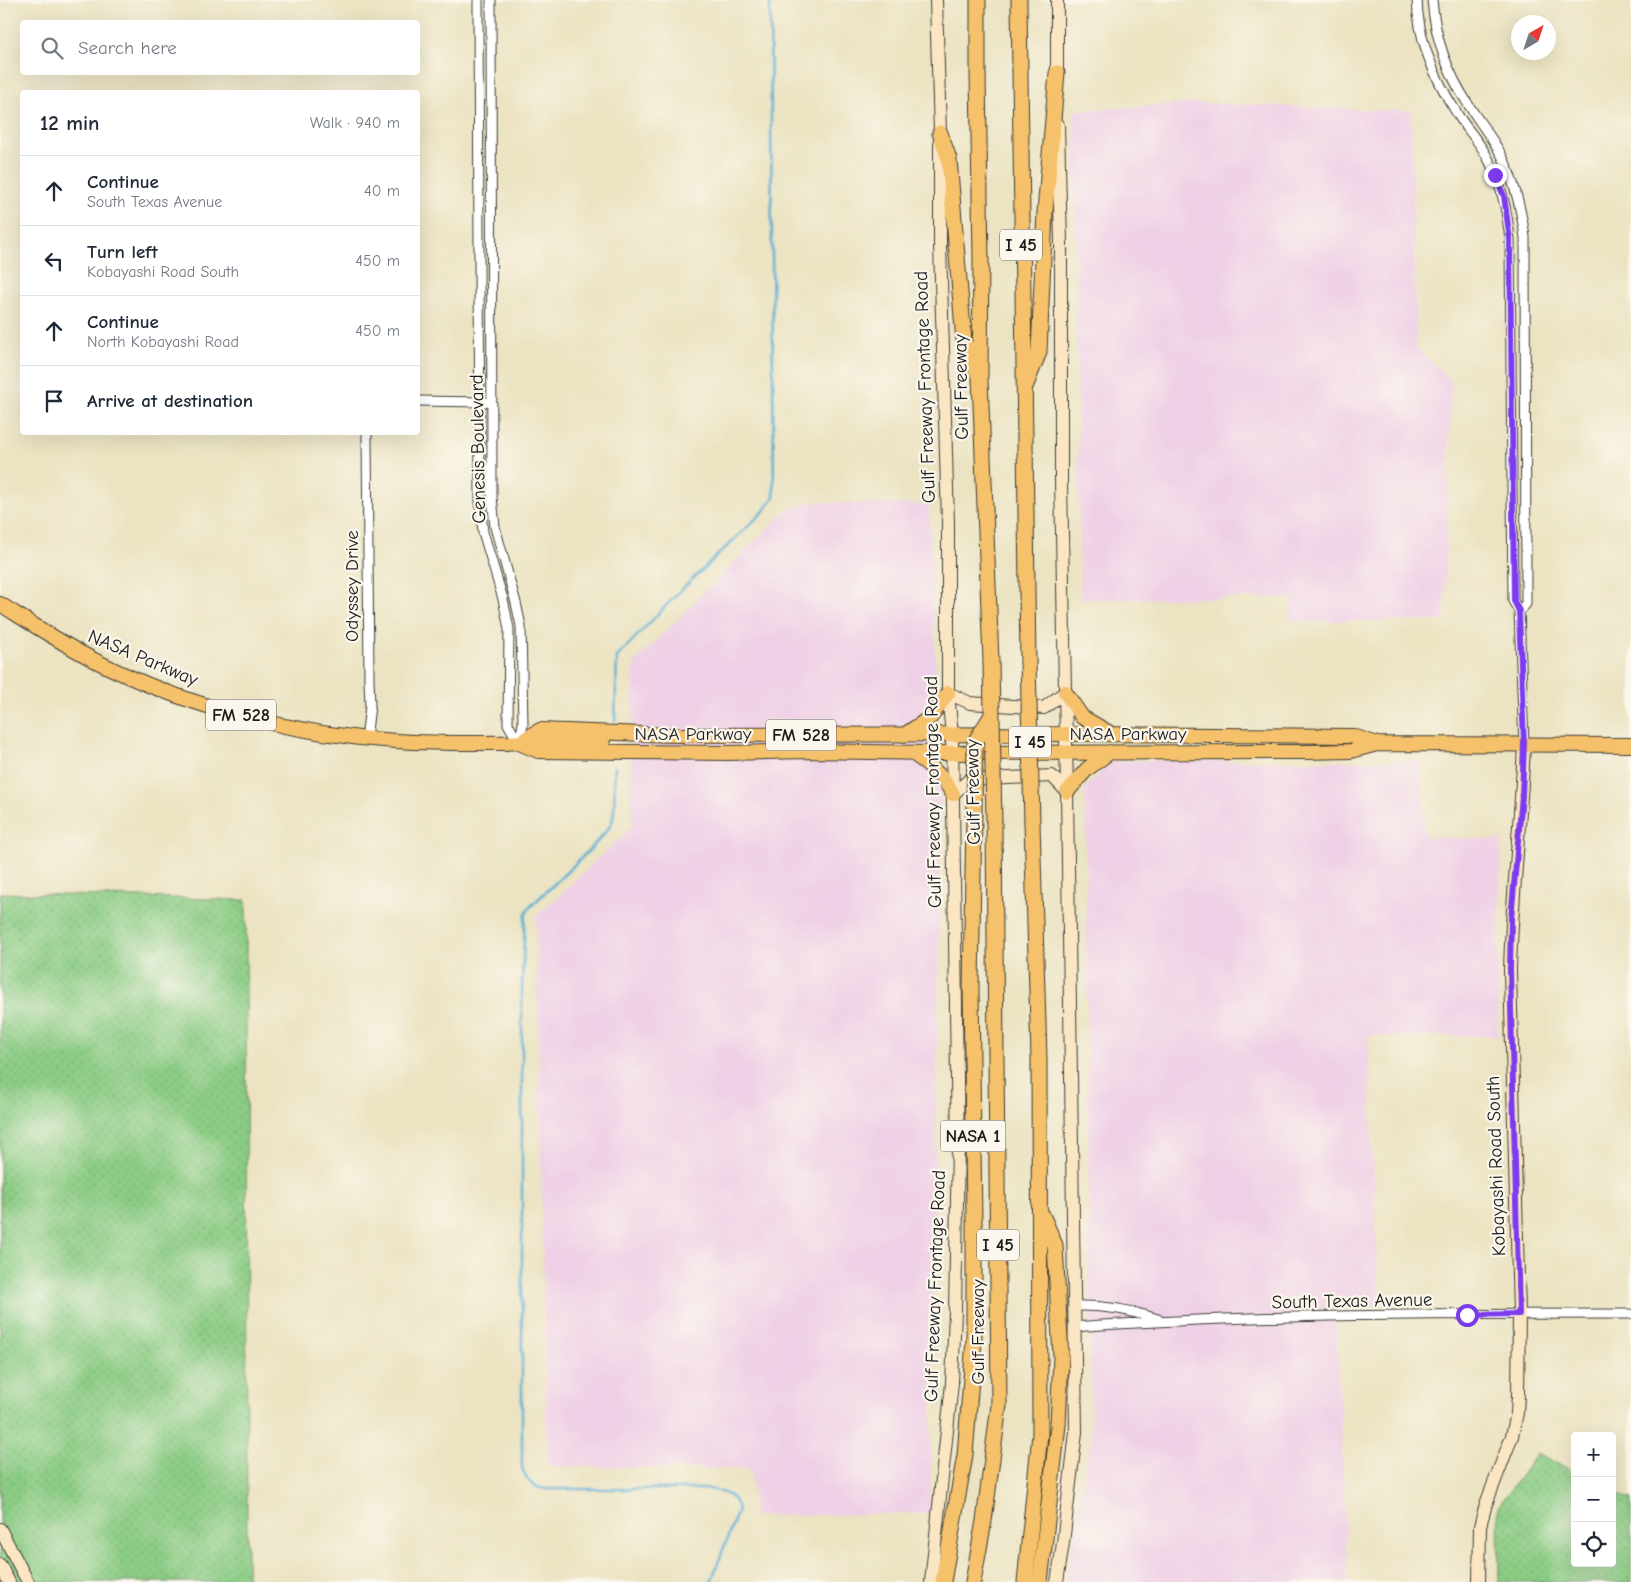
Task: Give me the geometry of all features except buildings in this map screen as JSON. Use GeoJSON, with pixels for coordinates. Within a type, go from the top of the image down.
{"type":"FeatureCollection","features":[{"type":"Feature","properties":{"kind":"highway","name":"Gulf Freeway"},"geometry":{"type":"LineString","coordinates":[[973,1582],[984,1521],[999,1404],[994,823],[991,662],[980,378],[981,259],[978,0]]}},
{"type":"Feature","properties":{"kind":"highway","name":"I 45"},"geometry":{"type":"LineString","coordinates":[[1018,0],[1028,661],[1039,1058],[1040,1434],[1025,1582]]}},
{"type":"Feature","properties":{"kind":"highway"},"geometry":{"type":"LineString","coordinates":[[1023,393],[1039,352],[1045,212],[1057,73]]}},
{"type":"Feature","properties":{"kind":"highway"},"geometry":{"type":"LineString","coordinates":[[940,133],[949,159],[964,341],[980,378]]}},
{"type":"Feature","properties":{"kind":"highway","name":"NASA 1"},"geometry":{"type":"LineString","coordinates":[[943,1582],[965,1455],[974,1340],[971,986],[975,742],[992,715]]}},
{"type":"Feature","properties":{"kind":"highway"},"geometry":{"type":"LineString","coordinates":[[1038,1207],[1055,1245],[1061,1357],[1058,1426],[1040,1582]]}},
{"type":"Feature","properties":{"kind":"main road","name":"Gulf Freeway Frontage Road"},"geometry":{"type":"LineString","coordinates":[[930,1582],[952,1383],[958,1146],[952,736],[948,693],[948,523],[940,245],[940,133],[936,0]]}},
{"type":"Feature","properties":{"kind":"main road"},"geometry":{"type":"LineString","coordinates":[[1057,0],[1076,1432],[1064,1543],[1057,1582]]}},
{"type":"Feature","properties":{"kind":"main road","name":"NASA Parkway"},"geometry":{"type":"LineString","coordinates":[[0,604],[91,658],[162,690],[276,724],[366,739],[422,742],[519,743],[538,751],[670,753],[911,752],[952,754],[1351,751],[1377,744],[1631,744]]}},
{"type":"Feature","properties":{"kind":"main road"},"geometry":{"type":"LineString","coordinates":[[903,736],[925,723],[948,693],[970,704],[1044,708],[1065,692]]}},
{"type":"Feature","properties":{"kind":"main road"},"geometry":{"type":"LineString","coordinates":[[1065,692],[1082,717],[1113,734]]}},
{"type":"Feature","properties":{"kind":"main road","name":"NASA Parkway"},"geometry":{"type":"LineString","coordinates":[[519,743],[540,730],[671,735],[952,736],[1113,734],[1352,736],[1377,744]]}},
{"type":"Feature","properties":{"kind":"main road"},"geometry":{"type":"LineString","coordinates":[[670,753],[671,735]]}},
{"type":"Feature","properties":{"kind":"main road","name":"Kobayashi Road South"},"geometry":{"type":"LineString","coordinates":[[1479,1582],[1480,1526],[1486,1504],[1512,1436],[1517,1412],[1519,1314],[1510,970],[1511,919],[1522,796],[1524,744]]}},
{"type":"Feature","properties":{"kind":"main road"},"geometry":{"type":"LineString","coordinates":[[911,752],[935,769],[943,778],[952,794],[969,780],[1052,776],[1068,792]]}},
{"type":"Feature","properties":{"kind":"main road"},"geometry":{"type":"LineString","coordinates":[[1068,792],[1087,768],[1110,752]]}},
{"type":"Feature","properties":{"kind":"main road"},"geometry":{"type":"LineString","coordinates":[[0,1529],[28,1582]]}},
{"type":"Feature","properties":{"kind":"main road"},"geometry":{"type":"LineString","coordinates":[[0,1565],[9,1582]]}},
{"type":"Feature","properties":{"kind":"street","name":"Genesis Boulevard"},"geometry":{"type":"LineString","coordinates":[[478,0],[481,516],[483,532],[503,599],[509,629],[508,724],[519,743]]}},
{"type":"Feature","properties":{"kind":"street","name":"Genesis Boulevard"},"geometry":{"type":"LineString","coordinates":[[491,0],[493,514],[498,542],[516,603],[521,635],[523,724],[519,743]]}},
{"type":"Feature","properties":{"kind":"street"},"geometry":{"type":"LineString","coordinates":[[1417,0],[1423,38],[1431,64],[1458,114],[1485,153],[1504,196],[1510,240],[1514,601],[1519,611],[1524,744]]}},
{"type":"Feature","properties":{"kind":"street"},"geometry":{"type":"LineString","coordinates":[[1432,0],[1434,21],[1443,57],[1450,74],[1502,156],[1515,187],[1525,237],[1526,604],[1519,611]]}},
{"type":"Feature","properties":{"kind":"street"},"geometry":{"type":"LineString","coordinates":[[1458,114],[1470,107]]}},
{"type":"Feature","properties":{"kind":"street"},"geometry":{"type":"LineString","coordinates":[[479,127],[491,127]]}},
{"type":"Feature","properties":{"kind":"street"},"geometry":{"type":"LineString","coordinates":[[480,263],[492,263]]}},
{"type":"Feature","properties":{"kind":"street"},"geometry":{"type":"LineString","coordinates":[[1511,369],[1525,369]]}},
{"type":"Feature","properties":{"kind":"street"},"geometry":{"type":"LineString","coordinates":[[420,401],[492,402]]}},
{"type":"Feature","properties":{"kind":"street","name":"Odyssey Drive"},"geometry":{"type":"LineString","coordinates":[[366,739],[370,706],[367,435]]}},
{"type":"Feature","properties":{"kind":"street","name":"South Texas Avenue"},"geometry":{"type":"LineString","coordinates":[[1075,1306],[1097,1305],[1121,1309],[1163,1321]]}},
{"type":"Feature","properties":{"kind":"street","name":"South Texas Avenue"},"geometry":{"type":"LineString","coordinates":[[1074,1327],[1163,1321],[1519,1314],[1631,1314]]}},
{"type":"Feature","properties":{"kind":"shaded area"},"geometry":{"type":"Polygon","coordinates":[[[1197,103],[1411,111],[1416,347],[1451,381],[1444,621],[1290,621],[1291,598],[1080,599],[1074,111],[1197,103]]]}},
{"type":"Feature","properties":{"kind":"shaded area"},"geometry":{"type":"Polygon","coordinates":[[[812,502],[929,505],[941,791],[930,1513],[754,1516],[751,1469],[547,1466],[536,917],[632,827],[631,767],[634,663],[785,511],[812,502]]]}},
{"type":"Feature","properties":{"kind":"shaded area"},"geometry":{"type":"Polygon","coordinates":[[[1111,761],[1420,761],[1425,837],[1501,840],[1497,1036],[1368,1036],[1379,1307],[1335,1304],[1348,1582],[1066,1582],[1091,1439],[1085,788],[1111,761]]]}},
{"type":"Feature","properties":{"kind":"green space"},"geometry":{"type":"Polygon","coordinates":[[[0,893],[246,900],[247,1582],[0,1582],[0,893]]]}},
{"type":"Feature","properties":{"kind":"green space"},"geometry":{"type":"Polygon","coordinates":[[[1537,1453],[1571,1471],[1571,1567],[1616,1567],[1616,1494],[1631,1499],[1631,1582],[1499,1582],[1498,1507],[1537,1453]]]}},
{"type":"Feature","properties":{"kind":"waterway"},"geometry":{"type":"LineString","coordinates":[[615,721],[617,657],[678,593],[763,512],[774,497],[770,0]]}},
{"type":"Feature","properties":{"kind":"waterway"},"geometry":{"type":"LineString","coordinates":[[615,767],[614,809],[612,822],[608,829],[528,909],[525,917],[522,984],[522,1467],[525,1476],[530,1482],[545,1489],[709,1489],[728,1495],[734,1500],[738,1510],[711,1582]]}},
{"type":"Feature","properties":{"kind":"route"},"geometry":{"type":"LineString","coordinates":[[1467,1315],[1519,1314],[1510,970],[1511,919],[1522,796],[1524,744],[1519,611],[1514,601],[1510,240],[1504,196],[1495,175]]}}]}
